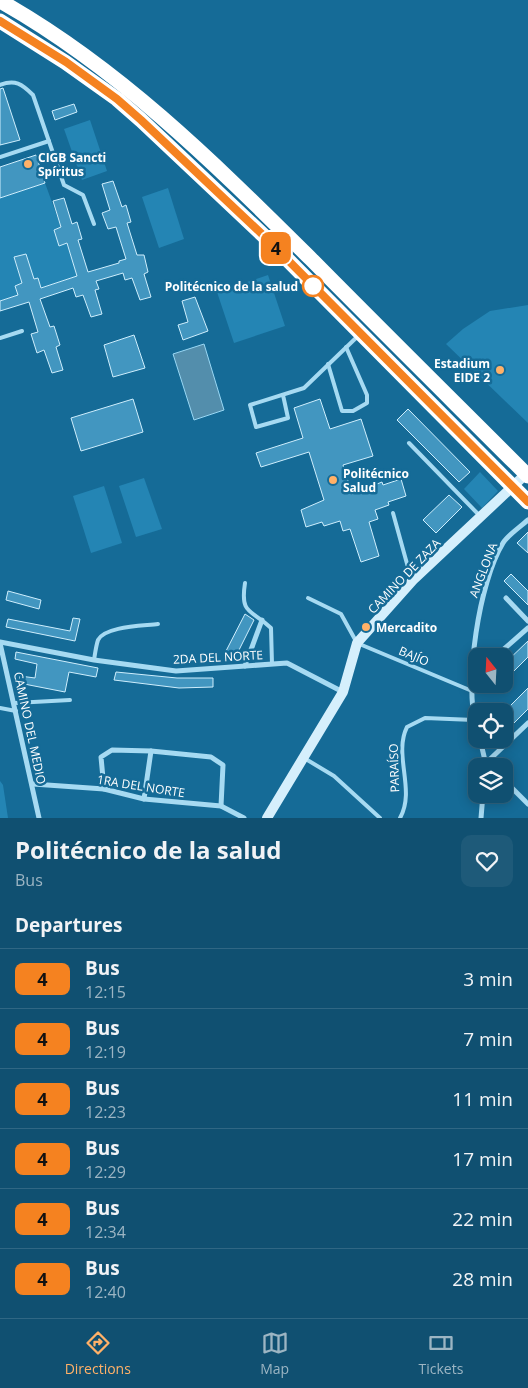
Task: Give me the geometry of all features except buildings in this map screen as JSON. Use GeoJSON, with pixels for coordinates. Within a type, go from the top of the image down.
{"type":"FeatureCollection","features":[{"type":"Feature","properties":{"kind":"highway"},"geometry":{"type":"LineString","coordinates":[[0,1],[77,51],[135,93],[216,165],[527,474]]}},
{"type":"Feature","properties":{"kind":"highway"},"geometry":{"type":"LineString","coordinates":[[0,21],[66,62],[117,99],[216,190],[528,502]]}},
{"type":"Feature","properties":{"kind":"highway"},"geometry":{"type":"LineString","coordinates":[[360,334],[372,321]]}},
{"type":"Feature","properties":{"kind":"street","name":"CAMINO DE ZAZA"},"geometry":{"type":"LineString","coordinates":[[267,818],[343,692],[357,643],[414,579],[527,474]]}},
{"type":"Feature","properties":{"kind":"street","name":"ANGLONA"},"geometry":{"type":"LineString","coordinates":[[477,648],[481,600],[503,542],[528,520]]}},
{"type":"Feature","properties":{"kind":"street"},"geometry":{"type":"LineString","coordinates":[[506,598],[528,621]]}},
{"type":"Feature","properties":{"kind":"street"},"geometry":{"type":"LineString","coordinates":[[245,666],[262,620]]}},
{"type":"Feature","properties":{"kind":"street"},"geometry":{"type":"LineString","coordinates":[[505,648],[528,628]]}},
{"type":"Feature","properties":{"kind":"street","name":"2DA DEL NORTE"},"geometry":{"type":"LineString","coordinates":[[0,642],[94,660],[176,671],[287,663],[343,692]]}},
{"type":"Feature","properties":{"kind":"street","name":"CAMINO DEL MEDIO"},"geometry":{"type":"LineString","coordinates":[[0,642],[39,818]]}},
{"type":"Feature","properties":{"kind":"street"},"geometry":{"type":"LineString","coordinates":[[494,758],[528,723]]}},
{"type":"Feature","properties":{"kind":"street"},"geometry":{"type":"LineString","coordinates":[[104,789],[101,757],[112,750],[151,751],[211,757],[219,760],[223,765],[221,806]]}},
{"type":"Feature","properties":{"kind":"street"},"geometry":{"type":"LineString","coordinates":[[144,799],[151,751]]}},
{"type":"Feature","properties":{"kind":"street","name":"1RA DEL NORTE"},"geometry":{"type":"LineString","coordinates":[[33,784],[104,789],[144,799],[221,806],[244,818]]}},
{"type":"Feature","properties":{"kind":"street"},"geometry":{"type":"LineString","coordinates":[[513,789],[528,804]]}},
{"type":"Feature","properties":{"kind":"street"},"geometry":{"type":"LineString","coordinates":[[481,818],[482,803]]}},
{"type":"Feature","properties":{"kind":"lane"},"geometry":{"type":"LineString","coordinates":[[0,84],[11,81],[23,85],[33,96],[64,185],[84,195],[94,224]]}},
{"type":"Feature","properties":{"kind":"lane"},"geometry":{"type":"LineString","coordinates":[[0,156],[49,140]]}},
{"type":"Feature","properties":{"kind":"lane"},"geometry":{"type":"LineString","coordinates":[[0,338],[22,331]]}},
{"type":"Feature","properties":{"kind":"lane"},"geometry":{"type":"LineString","coordinates":[[283,395],[288,418],[256,427],[250,405],[304,388],[360,334]]}},
{"type":"Feature","properties":{"kind":"lane"},"geometry":{"type":"LineString","coordinates":[[328,364],[342,411],[353,411],[367,403],[367,395],[346,347]]}},
{"type":"Feature","properties":{"kind":"lane"},"geometry":{"type":"LineString","coordinates":[[409,443],[481,516]]}},
{"type":"Feature","properties":{"kind":"lane"},"geometry":{"type":"LineString","coordinates":[[392,514],[409,570],[414,579]]}},
{"type":"Feature","properties":{"kind":"lane"},"geometry":{"type":"LineString","coordinates":[[245,583],[242,600],[248,611],[270,628],[272,664]]}},
{"type":"Feature","properties":{"kind":"lane"},"geometry":{"type":"LineString","coordinates":[[308,598],[341,614],[357,643]]}},
{"type":"Feature","properties":{"kind":"lane"},"geometry":{"type":"LineString","coordinates":[[94,660],[99,639],[104,633],[117,629],[158,624]]}},
{"type":"Feature","properties":{"kind":"lane","name":"BAJÍO"},"geometry":{"type":"LineString","coordinates":[[357,643],[468,689]]}},
{"type":"Feature","properties":{"kind":"lane"},"geometry":{"type":"LineString","coordinates":[[14,702],[70,700]]}},
{"type":"Feature","properties":{"kind":"lane"},"geometry":{"type":"LineString","coordinates":[[0,708],[16,711]]}},
{"type":"Feature","properties":{"kind":"lane","name":"PARAÍSO"},"geometry":{"type":"LineString","coordinates":[[400,818],[404,811],[406,794],[401,748],[407,727],[425,718],[468,720]]}},
{"type":"Feature","properties":{"kind":"lane"},"geometry":{"type":"LineString","coordinates":[[304,758],[334,776],[380,818]]}},
{"type":"Feature","properties":{"kind":"shaded area"},"geometry":{"type":"Polygon","coordinates":[[[90,120],[107,171],[82,180],[64,129],[90,120]]]}},
{"type":"Feature","properties":{"kind":"shaded area"},"geometry":{"type":"Polygon","coordinates":[[[45,183],[61,227],[54,230],[59,246],[67,243],[77,276],[41,288],[38,278],[34,279],[25,254],[14,258],[22,283],[15,286],[18,295],[0,301],[0,198],[45,183]]]}},
{"type":"Feature","properties":{"kind":"shaded area"},"geometry":{"type":"Polygon","coordinates":[[[168,188],[184,239],[159,248],[142,197],[168,188]]]}},
{"type":"Feature","properties":{"kind":"shaded area"},"geometry":{"type":"Polygon","coordinates":[[[268,275],[285,326],[234,343],[217,292],[268,275]]]}},
{"type":"Feature","properties":{"kind":"shaded area","name":"Estadium EIDE 2"},"geometry":{"type":"Polygon","coordinates":[[[528,305],[528,423],[446,344],[463,329],[490,311],[528,305]]]}},
{"type":"Feature","properties":{"kind":"shaded area"},"geometry":{"type":"Polygon","coordinates":[[[204,344],[224,410],[194,420],[173,354],[204,344]]]}},
{"type":"Feature","properties":{"kind":"shaded area"},"geometry":{"type":"Polygon","coordinates":[[[480,472],[498,491],[482,508],[464,489],[480,472]]]}},
{"type":"Feature","properties":{"kind":"shaded area"},"geometry":{"type":"Polygon","coordinates":[[[144,478],[162,529],[136,537],[119,486],[144,478]]]}},
{"type":"Feature","properties":{"kind":"shaded area"},"geometry":{"type":"Polygon","coordinates":[[[104,486],[122,543],[91,553],[73,496],[104,486]]]}},
{"type":"Feature","properties":{"kind":"shaded area"},"geometry":{"type":"Polygon","coordinates":[[[0,781],[3,785],[8,818],[0,818],[0,781]]]}},
{"type":"Feature","properties":{"kind":"bus line","name":"4"},"geometry":{"type":"LineString","coordinates":[[0,21],[66,62],[117,99],[141,120],[264,236],[528,502]]}},
{"type":"Feature","properties":{"kind":"place","name":"CIGB Sancti Spíritus"},"geometry":{"type":"Point","coordinates":[28,164]}},
{"type":"Feature","properties":{"kind":"place","name":"Politécnico de la salud"},"geometry":{"type":"Point","coordinates":[313,286]}},
{"type":"Feature","properties":{"kind":"place","name":"Estadium EIDE 2"},"geometry":{"type":"Point","coordinates":[500,370]}},
{"type":"Feature","properties":{"kind":"place","name":"Politécnico Salud"},"geometry":{"type":"Point","coordinates":[333,480]}},
{"type":"Feature","properties":{"kind":"place","name":"Mercadito"},"geometry":{"type":"Point","coordinates":[366,627]}}]}
